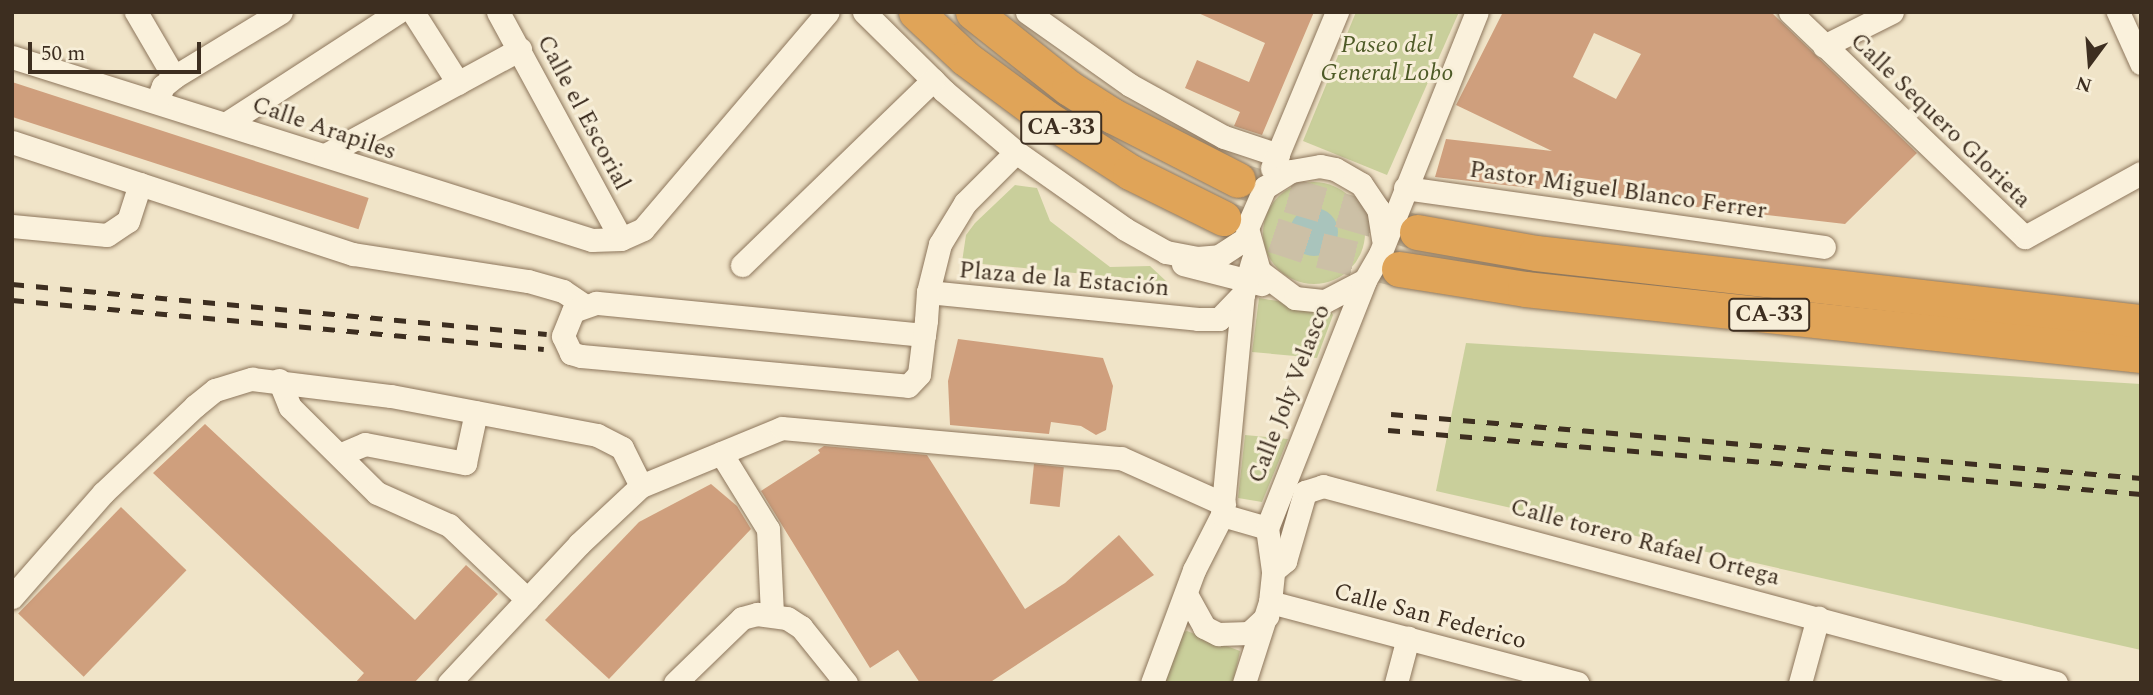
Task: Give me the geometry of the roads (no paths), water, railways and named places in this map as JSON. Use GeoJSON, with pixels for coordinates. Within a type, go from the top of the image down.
{"type":"FeatureCollection","features":[{"type":"Feature","properties":{"kind":"highway","name":"CA-33"},"geometry":{"type":"LineString","coordinates":[[916,12],[965,58],[1046,118],[1130,172],[1235,227]]}},
{"type":"Feature","properties":{"kind":"highway","name":"CA-33"},"geometry":{"type":"LineString","coordinates":[[973,12],[1069,88],[1113,116],[1252,183]]}},
{"type":"Feature","properties":{"kind":"highway","name":"CA-33"},"geometry":{"type":"LineString","coordinates":[[1416,232],[1536,253],[2141,322]]}},
{"type":"Feature","properties":{"kind":"highway","name":"CA-33"},"geometry":{"type":"LineString","coordinates":[[1391,254],[1525,289],[2141,355]]}},
{"type":"Feature","properties":{"kind":"street"},"geometry":{"type":"LineString","coordinates":[[136,12],[174,77]]}},
{"type":"Feature","properties":{"kind":"street"},"geometry":{"type":"LineString","coordinates":[[157,100],[163,86],[174,77],[281,12]]}},
{"type":"Feature","properties":{"kind":"street"},"geometry":{"type":"LineString","coordinates":[[227,123],[398,12]]}},
{"type":"Feature","properties":{"kind":"street"},"geometry":{"type":"LineString","coordinates":[[412,12],[458,83]]}},
{"type":"Feature","properties":{"kind":"street","name":"Calle el Escorial"},"geometry":{"type":"LineString","coordinates":[[498,12],[621,239]]}},
{"type":"Feature","properties":{"kind":"street"},"geometry":{"type":"LineString","coordinates":[[621,239],[643,229],[828,12]]}},
{"type":"Feature","properties":{"kind":"street"},"geometry":{"type":"LineString","coordinates":[[864,12],[933,80],[1016,152],[1055,181],[1080,211],[1114,237],[1162,250]]}},
{"type":"Feature","properties":{"kind":"street"},"geometry":{"type":"LineString","coordinates":[[1027,12],[1130,85],[1224,137],[1278,155]]}},
{"type":"Feature","properties":{"kind":"street"},"geometry":{"type":"LineString","coordinates":[[1337,12],[1278,155],[1252,183],[1250,213],[1235,227],[1248,278],[1295,298],[1325,301],[1364,280],[1391,254],[1405,188],[1477,12]]}},
{"type":"Feature","properties":{"kind":"street","name":"Calle Sequero Glorieta"},"geometry":{"type":"LineString","coordinates":[[1790,12],[2025,237],[2141,173]]}},
{"type":"Feature","properties":{"kind":"street"},"geometry":{"type":"LineString","coordinates":[[1824,46],[1892,12]]}},
{"type":"Feature","properties":{"kind":"street"},"geometry":{"type":"LineString","coordinates":[[2118,12],[2134,32],[2141,63]]}},
{"type":"Feature","properties":{"kind":"street"},"geometry":{"type":"LineString","coordinates":[[325,155],[520,49]]}},
{"type":"Feature","properties":{"kind":"street","name":"Calle Arapiles"},"geometry":{"type":"LineString","coordinates":[[12,57],[157,100],[325,155],[362,171],[592,240],[621,239]]}},
{"type":"Feature","properties":{"kind":"street"},"geometry":{"type":"LineString","coordinates":[[742,265],[933,80]]}},
{"type":"Feature","properties":{"kind":"street"},"geometry":{"type":"LineString","coordinates":[[12,142],[353,254],[528,281],[563,290],[584,305],[924,335]]}},
{"type":"Feature","properties":{"kind":"street","name":"Plaza de la Estación"},"geometry":{"type":"LineString","coordinates":[[1016,152],[956,214],[934,260],[928,292],[1219,319],[1248,278],[1203,272],[1162,250]]}},
{"type":"Feature","properties":{"kind":"street"},"geometry":{"type":"LineString","coordinates":[[1252,183],[1305,167],[1335,169],[1371,196],[1391,254]]}},
{"type":"Feature","properties":{"kind":"street"},"geometry":{"type":"LineString","coordinates":[[12,226],[107,235],[128,221],[140,184]]}},
{"type":"Feature","properties":{"kind":"street","name":"Pastor Miguel Blanco Ferrer"},"geometry":{"type":"LineString","coordinates":[[1405,188],[1824,247]]}},
{"type":"Feature","properties":{"kind":"street","name":"Plaza de la Estación"},"geometry":{"type":"LineString","coordinates":[[1162,250],[1209,258],[1235,227]]}},
{"type":"Feature","properties":{"kind":"street","name":"Calle Joly Velasco"},"geometry":{"type":"LineString","coordinates":[[1185,594],[1223,510],[1248,278]]}},
{"type":"Feature","properties":{"kind":"street","name":"Calle Joly Velasco"},"geometry":{"type":"LineString","coordinates":[[1267,528],[1364,280]]}},
{"type":"Feature","properties":{"kind":"street"},"geometry":{"type":"LineString","coordinates":[[584,305],[573,311],[563,327],[566,345],[581,356],[895,387],[917,379],[928,292]]}},
{"type":"Feature","properties":{"kind":"street"},"geometry":{"type":"LineString","coordinates":[[12,597],[129,483],[215,390],[251,379],[278,380],[476,412],[610,440],[630,460],[641,486]]}},
{"type":"Feature","properties":{"kind":"street"},"geometry":{"type":"LineString","coordinates":[[278,380],[290,407],[377,493],[449,525],[527,599]]}},
{"type":"Feature","properties":{"kind":"street"},"geometry":{"type":"LineString","coordinates":[[339,455],[365,444],[465,463],[476,412]]}},
{"type":"Feature","properties":{"kind":"street"},"geometry":{"type":"LineString","coordinates":[[449,683],[527,599],[641,486],[782,428],[1121,458],[1223,510],[1267,528],[1273,571],[1268,609],[1244,683]]}},
{"type":"Feature","properties":{"kind":"street"},"geometry":{"type":"LineString","coordinates":[[721,453],[768,529],[772,614]]}},
{"type":"Feature","properties":{"kind":"street","name":"Calle torero Rafael Ortega"},"geometry":{"type":"LineString","coordinates":[[1273,571],[1285,561],[1302,500],[1310,488],[1374,498],[2056,683]]}},
{"type":"Feature","properties":{"kind":"street"},"geometry":{"type":"LineString","coordinates":[[1185,594],[1193,614],[1203,627],[1218,634],[1250,633],[1268,609]]}},
{"type":"Feature","properties":{"kind":"street"},"geometry":{"type":"LineString","coordinates":[[1152,683],[1185,594]]}},
{"type":"Feature","properties":{"kind":"street","name":"Calle San Federico"},"geometry":{"type":"LineString","coordinates":[[1268,609],[1408,638],[1577,683]]}},
{"type":"Feature","properties":{"kind":"street"},"geometry":{"type":"LineString","coordinates":[[675,683],[741,618],[772,614],[801,627],[846,683]]}},
{"type":"Feature","properties":{"kind":"street"},"geometry":{"type":"LineString","coordinates":[[1800,683],[1818,617]]}},
{"type":"Feature","properties":{"kind":"street"},"geometry":{"type":"LineString","coordinates":[[1396,683],[1408,638]]}},
{"type":"Feature","properties":{"kind":"water"},"geometry":{"type":"Polygon","coordinates":[[[1314,208],[1331,215],[1338,232],[1331,249],[1314,256],[1297,249],[1290,232],[1297,215],[1314,208]]]}},
{"type":"Feature","properties":{"kind":"tunnel"},"geometry":{"type":"LineString","coordinates":[[1238,180],[1413,231]]}},
{"type":"Feature","properties":{"kind":"tunnel"},"geometry":{"type":"LineString","coordinates":[[1223,218],[1320,250],[1399,269]]}},
{"type":"Feature","properties":{"kind":"railway"},"geometry":{"type":"LineString","coordinates":[[12,284],[547,334]]}},
{"type":"Feature","properties":{"kind":"railway"},"geometry":{"type":"LineString","coordinates":[[12,300],[544,349]]}},
{"type":"Feature","properties":{"kind":"railway"},"geometry":{"type":"LineString","coordinates":[[1391,414],[2141,478]]}},
{"type":"Feature","properties":{"kind":"railway"},"geometry":{"type":"LineString","coordinates":[[1388,430],[2141,494]]}},
{"type":"Feature","properties":{"kind":"park label","name":"Paseo del General Lobo"},"geometry":{"type":"Point","coordinates":[1387,60]}}]}
